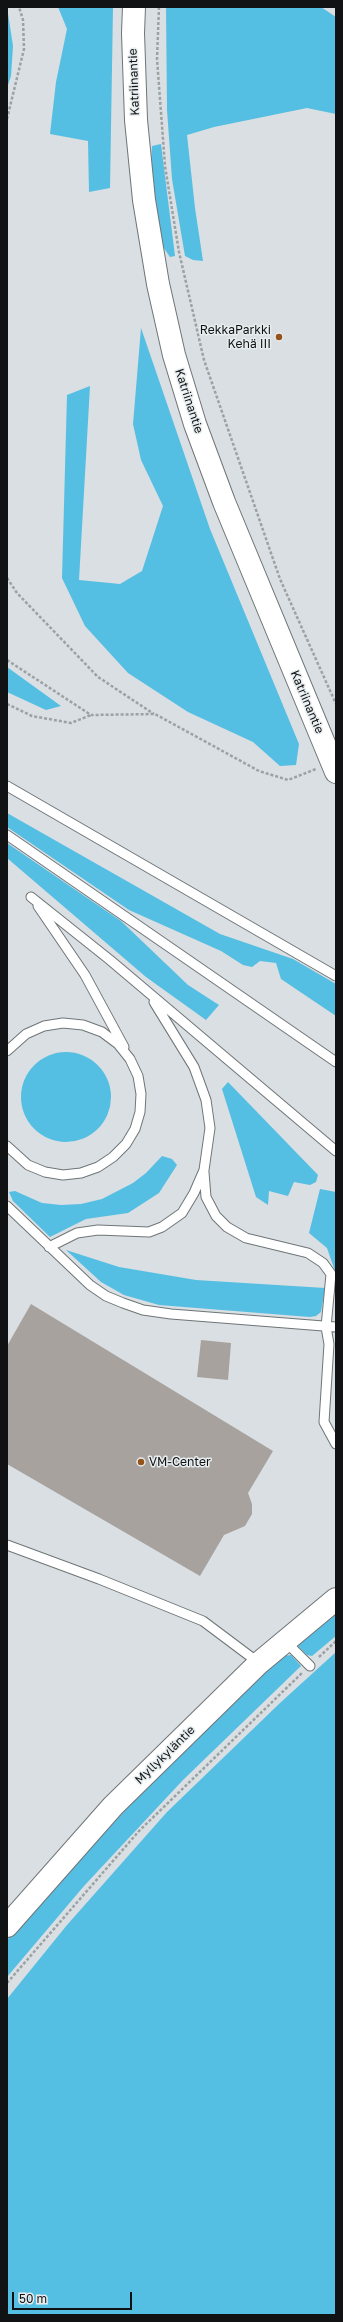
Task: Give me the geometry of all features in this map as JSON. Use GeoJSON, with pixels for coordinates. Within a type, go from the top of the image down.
{"type":"FeatureCollection","features":[{"type":"Feature","properties":{"kind":"main road","name":"Katriinantie"},"geometry":{"type":"LineString","coordinates":[[134,7],[133,33],[136,120],[144,200],[158,284],[174,355],[195,424],[224,502],[334,767]]}},
{"type":"Feature","properties":{"kind":"main road","name":"Myllykyläntie"},"geometry":{"type":"LineString","coordinates":[[7,1926],[113,1806],[259,1663],[336,1599]]}},
{"type":"Feature","properties":{"kind":"lane"},"geometry":{"type":"LineString","coordinates":[[7,786],[336,976]]}},
{"type":"Feature","properties":{"kind":"lane"},"geometry":{"type":"LineString","coordinates":[[7,835],[336,1062]]}},
{"type":"Feature","properties":{"kind":"lane"},"geometry":{"type":"LineString","coordinates":[[7,1146],[10,1158],[45,1172],[63,1175],[81,1173],[98,1167],[113,1157],[126,1144],[135,1129],[140,1112],[141,1094],[139,1082],[130,1059],[86,975],[64,941],[31,897],[110,960],[150,996],[336,1151]]}},
{"type":"Feature","properties":{"kind":"lane"},"geometry":{"type":"LineString","coordinates":[[150,996],[194,1068],[206,1100],[210,1128],[204,1170],[206,1197],[216,1216],[227,1227],[246,1238],[308,1253],[323,1263],[330,1274],[326,1327],[329,1344],[324,1422],[336,1444]]}},
{"type":"Feature","properties":{"kind":"lane"},"geometry":{"type":"LineString","coordinates":[[7,1051],[26,1034],[44,1026],[63,1023],[83,1025],[102,1032],[118,1044],[130,1059]]}},
{"type":"Feature","properties":{"kind":"lane"},"geometry":{"type":"LineString","coordinates":[[49,1247],[63,1238],[77,1233],[98,1230],[149,1232],[162,1227],[182,1213],[194,1193],[204,1170]]}},
{"type":"Feature","properties":{"kind":"lane"},"geometry":{"type":"LineString","coordinates":[[7,1206],[49,1247],[101,1292],[123,1304],[143,1310],[336,1327]]}},
{"type":"Feature","properties":{"kind":"lane"},"geometry":{"type":"LineString","coordinates":[[7,1545],[99,1579],[203,1622],[259,1663]]}},
{"type":"Feature","properties":{"kind":"lane"},"geometry":{"type":"LineString","coordinates":[[285,1642],[310,1666]]}},
{"type":"Feature","properties":{"kind":"path"},"geometry":{"type":"LineString","coordinates":[[7,119],[24,49],[23,20],[20,7]]}},
{"type":"Feature","properties":{"kind":"path"},"geometry":{"type":"LineString","coordinates":[[159,7],[157,59],[165,166],[179,252],[204,360],[280,579],[336,704]]}},
{"type":"Feature","properties":{"kind":"path"},"geometry":{"type":"LineString","coordinates":[[7,578],[17,593],[98,677],[155,714],[259,771],[288,780],[334,767]]}},
{"type":"Feature","properties":{"kind":"path"},"geometry":{"type":"LineString","coordinates":[[7,660],[91,715]]}},
{"type":"Feature","properties":{"kind":"path"},"geometry":{"type":"LineString","coordinates":[[7,704],[32,716],[71,723],[91,715],[155,714]]}},
{"type":"Feature","properties":{"kind":"path"},"geometry":{"type":"LineString","coordinates":[[7,1983],[139,1831],[336,1641]]}},
{"type":"Feature","properties":{"kind":"shaded area"},"geometry":{"type":"Polygon","coordinates":[[[7,7],[13,46],[11,76],[7,88],[7,7]]]}},
{"type":"Feature","properties":{"kind":"shaded area"},"geometry":{"type":"Polygon","coordinates":[[[58,7],[113,7],[110,188],[89,192],[88,141],[50,134],[56,82],[67,29],[58,7]]]}},
{"type":"Feature","properties":{"kind":"shaded area"},"geometry":{"type":"Polygon","coordinates":[[[166,7],[321,7],[336,17],[336,114],[307,108],[214,127],[187,135],[195,208],[203,261],[193,260],[185,256],[172,179],[167,110],[166,7]]]}},
{"type":"Feature","properties":{"kind":"shaded area"},"geometry":{"type":"Polygon","coordinates":[[[161,144],[175,256],[170,257],[159,241],[150,177],[152,146],[161,144]]]}},
{"type":"Feature","properties":{"kind":"shaded area"},"geometry":{"type":"Polygon","coordinates":[[[141,328],[210,529],[299,744],[296,765],[280,766],[253,742],[188,712],[128,673],[85,626],[62,578],[67,395],[90,386],[79,580],[120,584],[142,571],[163,506],[141,460],[133,424],[141,328]]]}},
{"type":"Feature","properties":{"kind":"shaded area"},"geometry":{"type":"Polygon","coordinates":[[[7,667],[61,706],[46,710],[7,692],[7,667]]]}},
{"type":"Feature","properties":{"kind":"shaded area"},"geometry":{"type":"Polygon","coordinates":[[[7,813],[220,934],[293,959],[336,984],[336,1016],[281,979],[276,963],[260,961],[252,967],[243,965],[221,951],[129,910],[7,827],[7,813]]]}},
{"type":"Feature","properties":{"kind":"shaded area"},"geometry":{"type":"Polygon","coordinates":[[[7,843],[121,921],[188,985],[219,1005],[206,1020],[146,977],[7,858],[7,843]]]}},
{"type":"Feature","properties":{"kind":"shaded area"},"geometry":{"type":"Polygon","coordinates":[[[66,1052],[83,1056],[98,1065],[107,1080],[111,1097],[107,1114],[98,1129],[83,1138],[66,1142],[49,1138],[34,1129],[25,1114],[21,1097],[25,1080],[34,1065],[49,1056],[66,1052]]]}},
{"type":"Feature","properties":{"kind":"shaded area"},"geometry":{"type":"Polygon","coordinates":[[[228,1082],[318,1175],[316,1182],[310,1185],[294,1182],[288,1196],[269,1191],[268,1205],[256,1197],[222,1089],[228,1082]]]}},
{"type":"Feature","properties":{"kind":"shaded area"},"geometry":{"type":"Polygon","coordinates":[[[162,1156],[172,1159],[177,1165],[159,1193],[128,1213],[86,1219],[50,1237],[13,1201],[9,1192],[15,1191],[42,1203],[61,1205],[81,1204],[102,1199],[133,1183],[146,1173],[162,1156]]]}},
{"type":"Feature","properties":{"kind":"shaded area"},"geometry":{"type":"Polygon","coordinates":[[[320,1189],[336,1192],[336,1274],[327,1248],[309,1233],[320,1189]]]}},
{"type":"Feature","properties":{"kind":"shaded area"},"geometry":{"type":"Polygon","coordinates":[[[66,1250],[119,1267],[196,1280],[325,1288],[321,1312],[316,1316],[310,1317],[159,1305],[124,1295],[101,1282],[66,1250]]]}},
{"type":"Feature","properties":{"kind":"shaded area"},"geometry":{"type":"Polygon","coordinates":[[[336,1607],[336,1636],[312,1656],[307,1655],[297,1645],[336,1607]]]}},
{"type":"Feature","properties":{"kind":"shaded area"},"geometry":{"type":"Polygon","coordinates":[[[336,1652],[336,2315],[7,2315],[7,1999],[67,1925],[167,1812],[280,1703],[336,1652]]]}},
{"type":"Feature","properties":{"kind":"shaded area"},"geometry":{"type":"Polygon","coordinates":[[[291,1655],[301,1666],[183,1780],[84,1886],[7,1977],[7,1940],[128,1807],[178,1755],[282,1656],[291,1655]]]}},
{"type":"Feature","properties":{"kind":"building"},"geometry":{"type":"Polygon","coordinates":[[[31,1304],[273,1451],[248,1493],[252,1504],[252,1514],[245,1526],[224,1535],[200,1576],[7,1464],[7,1346],[31,1304]]]}},
{"type":"Feature","properties":{"kind":"building"},"geometry":{"type":"Polygon","coordinates":[[[201,1340],[231,1343],[228,1380],[197,1377],[201,1340]]]}},
{"type":"Feature","properties":{"kind":"place","name":"RekkaParkki Kehä III"},"geometry":{"type":"Point","coordinates":[279,337]}},
{"type":"Feature","properties":{"kind":"place","name":"VM-Center"},"geometry":{"type":"Point","coordinates":[141,1462]}}]}
